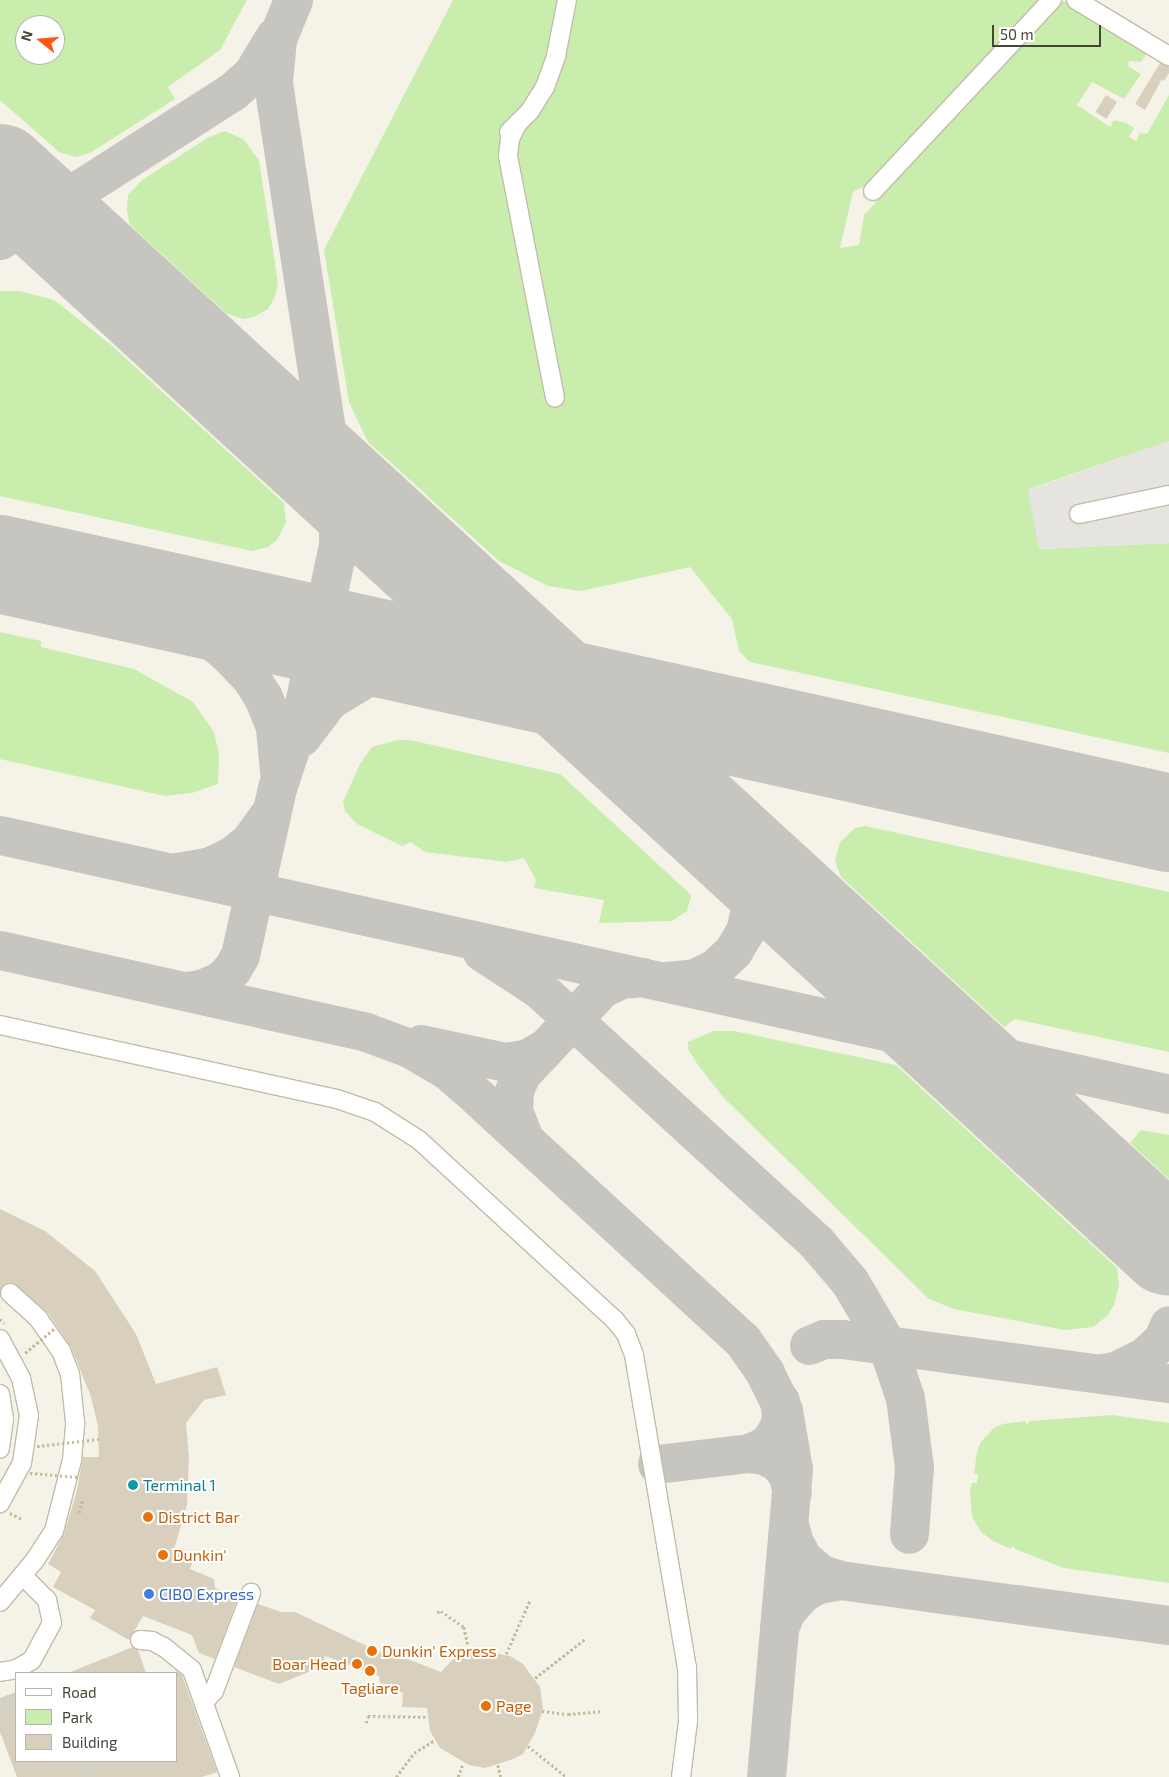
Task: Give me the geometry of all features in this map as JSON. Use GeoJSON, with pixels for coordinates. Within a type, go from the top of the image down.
{"type":"FeatureCollection","features":[{"type":"Feature","properties":{"kind":"street"},"geometry":{"type":"LineString","coordinates":[[500,141],[536,103],[549,77],[567,0]]}},
{"type":"Feature","properties":{"kind":"street"},"geometry":{"type":"LineString","coordinates":[[873,191],[1052,0]]}},
{"type":"Feature","properties":{"kind":"street"},"geometry":{"type":"LineString","coordinates":[[1076,0],[1169,56]]}},
{"type":"Feature","properties":{"kind":"street"},"geometry":{"type":"LineString","coordinates":[[517,124],[510,138],[508,156],[555,396]]}},
{"type":"Feature","properties":{"kind":"street"},"geometry":{"type":"LineString","coordinates":[[1079,514],[1169,495]]}},
{"type":"Feature","properties":{"kind":"street"},"geometry":{"type":"LineString","coordinates":[[0,1024],[337,1099],[375,1112],[419,1140],[614,1319],[626,1334],[634,1355],[687,1667],[688,1720],[681,1777]]}},
{"type":"Feature","properties":{"kind":"street"},"geometry":{"type":"LineString","coordinates":[[0,1602],[23,1576],[49,1541],[64,1502],[74,1435],[70,1374],[61,1351],[48,1330],[10,1293]]}},
{"type":"Feature","properties":{"kind":"street"},"geometry":{"type":"LineString","coordinates":[[0,1338],[21,1378],[29,1415],[22,1463],[2,1507]]}},
{"type":"Feature","properties":{"kind":"street"},"geometry":{"type":"LineString","coordinates":[[0,1394],[4,1419],[0,1449]]}},
{"type":"Feature","properties":{"kind":"street"},"geometry":{"type":"LineString","coordinates":[[0,1672],[17,1670],[28,1664],[52,1623],[47,1600],[23,1576]]}},
{"type":"Feature","properties":{"kind":"street"},"geometry":{"type":"LineString","coordinates":[[204,1702],[214,1691],[252,1593]]}},
{"type":"Feature","properties":{"kind":"street"},"geometry":{"type":"LineString","coordinates":[[140,1640],[152,1641],[184,1661],[192,1670],[230,1777]]}},
{"type":"Feature","properties":{"kind":"path"},"geometry":{"type":"LineString","coordinates":[[25,1353],[54,1329]]}},
{"type":"Feature","properties":{"kind":"path"},"geometry":{"type":"LineString","coordinates":[[37,1446],[99,1439]]}},
{"type":"Feature","properties":{"kind":"path"},"geometry":{"type":"LineString","coordinates":[[30,1473],[78,1477]]}},
{"type":"Feature","properties":{"kind":"path"},"geometry":{"type":"LineString","coordinates":[[79,1513],[82,1500]]}},
{"type":"Feature","properties":{"kind":"path"},"geometry":{"type":"LineString","coordinates":[[2,1507],[22,1519]]}},
{"type":"Feature","properties":{"kind":"path"},"geometry":{"type":"LineString","coordinates":[[506,1654],[530,1600]]}},
{"type":"Feature","properties":{"kind":"path"},"geometry":{"type":"LineString","coordinates":[[436,1612],[441,1611],[464,1627],[470,1652]]}},
{"type":"Feature","properties":{"kind":"path"},"geometry":{"type":"LineString","coordinates":[[534,1678],[585,1638]]}},
{"type":"Feature","properties":{"kind":"path"},"geometry":{"type":"LineString","coordinates":[[542,1711],[568,1714],[603,1711]]}},
{"type":"Feature","properties":{"kind":"path"},"geometry":{"type":"LineString","coordinates":[[366,1723],[368,1716],[428,1717]]}},
{"type":"Feature","properties":{"kind":"path"},"geometry":{"type":"LineString","coordinates":[[396,1777],[414,1753],[435,1740]]}},
{"type":"Feature","properties":{"kind":"path"},"geometry":{"type":"LineString","coordinates":[[528,1746],[567,1777]]}},
{"type":"Feature","properties":{"kind":"path"},"geometry":{"type":"LineString","coordinates":[[458,1777],[463,1763]]}},
{"type":"Feature","properties":{"kind":"path"},"geometry":{"type":"LineString","coordinates":[[498,1765],[501,1777]]}},
{"type":"Feature","properties":{"kind":"green space"},"geometry":{"type":"Polygon","coordinates":[[[0,0],[247,0],[220,50],[168,87],[175,99],[90,153],[75,157],[59,152],[0,100],[0,0]]]}},
{"type":"Feature","properties":{"kind":"green space"},"geometry":{"type":"Polygon","coordinates":[[[453,0],[1046,0],[888,173],[853,192],[840,248],[859,245],[864,215],[1058,4],[1064,1],[1148,52],[1141,62],[1129,61],[1128,66],[1141,74],[1124,99],[1092,82],[1077,105],[1110,127],[1114,120],[1126,123],[1134,128],[1129,137],[1136,141],[1140,133],[1147,134],[1169,95],[1169,441],[1029,489],[1040,549],[1169,543],[1169,753],[750,662],[739,651],[732,619],[690,567],[581,591],[548,586],[499,561],[368,442],[349,402],[324,250],[453,0]]]}},
{"type":"Feature","properties":{"kind":"green space"},"geometry":{"type":"Polygon","coordinates":[[[225,131],[243,139],[259,160],[278,283],[275,297],[268,309],[254,317],[243,319],[226,313],[130,225],[127,211],[128,195],[142,180],[209,137],[225,131]]]}},
{"type":"Feature","properties":{"kind":"green space"},"geometry":{"type":"Polygon","coordinates":[[[0,291],[20,291],[54,300],[109,343],[284,503],[286,522],[277,540],[268,547],[252,551],[0,496],[0,291]]]}},
{"type":"Feature","properties":{"kind":"green space"},"geometry":{"type":"Polygon","coordinates":[[[0,632],[41,641],[41,647],[134,669],[193,702],[214,732],[219,754],[218,784],[192,793],[165,796],[0,759],[0,632]]]}},
{"type":"Feature","properties":{"kind":"green space"},"geometry":{"type":"Polygon","coordinates":[[[397,740],[410,740],[560,774],[688,892],[691,896],[687,911],[672,921],[599,923],[604,900],[534,888],[536,880],[524,858],[507,862],[425,852],[411,842],[402,846],[357,824],[345,811],[343,802],[360,764],[372,747],[397,740]]]}},
{"type":"Feature","properties":{"kind":"green space"},"geometry":{"type":"Polygon","coordinates":[[[865,826],[1169,892],[1169,1052],[1015,1019],[1004,1027],[841,877],[835,861],[840,842],[855,828],[865,826]]]}},
{"type":"Feature","properties":{"kind":"green space"},"geometry":{"type":"Polygon","coordinates":[[[714,1031],[734,1031],[896,1065],[1117,1268],[1119,1284],[1114,1305],[1107,1316],[1093,1327],[1065,1330],[954,1309],[929,1299],[723,1097],[688,1049],[688,1042],[714,1031]]]}},
{"type":"Feature","properties":{"kind":"green space"},"geometry":{"type":"Polygon","coordinates":[[[1141,1130],[1169,1135],[1169,1179],[1130,1143],[1141,1130]]]}},
{"type":"Feature","properties":{"kind":"green space"},"geometry":{"type":"Polygon","coordinates":[[[1112,1415],[1169,1423],[1169,1583],[1064,1568],[1015,1549],[1013,1545],[1011,1549],[993,1541],[981,1532],[972,1517],[970,1491],[972,1483],[977,1483],[978,1474],[974,1473],[977,1452],[981,1442],[994,1428],[1003,1424],[1025,1421],[1027,1425],[1030,1421],[1112,1415]]]}},
{"type":"Feature","properties":{"kind":"shaded area"},"geometry":{"type":"Polygon","coordinates":[[[1169,441],[1169,543],[1039,549],[1028,490],[1169,441]]]}},
{"type":"Feature","properties":{"kind":"building"},"geometry":{"type":"Polygon","coordinates":[[[1160,63],[1169,67],[1169,73],[1164,81],[1162,79],[1145,110],[1135,104],[1160,63]]]}},
{"type":"Feature","properties":{"kind":"building"},"geometry":{"type":"Polygon","coordinates":[[[1106,95],[1117,102],[1106,119],[1095,112],[1106,95]]]}},
{"type":"Feature","properties":{"kind":"building","name":"Terminal 1"},"geometry":{"type":"Polygon","coordinates":[[[0,1209],[45,1231],[95,1271],[136,1334],[156,1384],[217,1367],[226,1395],[204,1400],[186,1423],[189,1457],[187,1505],[174,1549],[193,1560],[190,1569],[214,1579],[215,1588],[238,1597],[215,1659],[199,1653],[192,1635],[143,1616],[129,1640],[90,1618],[95,1610],[53,1587],[61,1572],[48,1564],[64,1534],[76,1494],[83,1457],[99,1457],[98,1426],[90,1394],[71,1347],[48,1313],[13,1283],[6,1283],[0,1290],[0,1209]]]}},
{"type":"Feature","properties":{"kind":"building"},"geometry":{"type":"Polygon","coordinates":[[[258,1604],[281,1612],[295,1612],[390,1657],[392,1653],[441,1672],[452,1660],[477,1650],[510,1656],[523,1664],[540,1687],[543,1709],[535,1733],[523,1754],[513,1759],[485,1768],[469,1765],[440,1748],[430,1731],[427,1708],[402,1707],[403,1693],[380,1683],[379,1676],[325,1656],[321,1667],[279,1684],[234,1667],[258,1604]]]}},
{"type":"Feature","properties":{"kind":"building"},"geometry":{"type":"Polygon","coordinates":[[[133,1647],[138,1650],[146,1672],[70,1672],[133,1647]]]}},
{"type":"Feature","properties":{"kind":"building"},"geometry":{"type":"Polygon","coordinates":[[[178,1672],[182,1675],[217,1772],[202,1777],[17,1777],[0,1732],[0,1698],[15,1692],[15,1762],[178,1762],[178,1672]]]}},
{"type":"Feature","properties":{"kind":"taxiway"},"geometry":{"type":"LineString","coordinates":[[185,991],[201,989],[220,981],[232,969],[240,955],[277,788],[302,713],[338,545],[338,508],[273,82],[277,39],[293,0]]}},
{"type":"Feature","properties":{"kind":"taxiway"},"geometry":{"type":"LineString","coordinates":[[0,240],[233,91],[252,74],[275,36]]}},
{"type":"Feature","properties":{"kind":"taxiway"},"geometry":{"type":"LineString","coordinates":[[141,595],[195,626],[227,653],[251,678],[263,697],[275,727],[279,772]]}},
{"type":"Feature","properties":{"kind":"taxiway"},"geometry":{"type":"LineString","coordinates":[[301,737],[329,700],[372,674],[426,666],[486,671]]}},
{"type":"Feature","properties":{"kind":"taxiway"},"geometry":{"type":"LineString","coordinates":[[177,872],[210,866],[231,856],[249,842],[269,814]]}},
{"type":"Feature","properties":{"kind":"taxiway"},"geometry":{"type":"LineString","coordinates":[[0,835],[1169,1094]]}},
{"type":"Feature","properties":{"kind":"taxiway"},"geometry":{"type":"LineString","coordinates":[[667,981],[695,978],[715,968],[733,951],[745,931],[750,910],[748,881],[741,863],[721,835]]}},
{"type":"Feature","properties":{"kind":"taxiway"},"geometry":{"type":"LineString","coordinates":[[0,950],[366,1032],[409,1048],[447,1070],[468,1088],[743,1341],[765,1373],[783,1410],[793,1469],[766,1777]]}},
{"type":"Feature","properties":{"kind":"taxiway"},"geometry":{"type":"LineString","coordinates":[[482,952],[539,989],[816,1242],[850,1282],[887,1345],[905,1398],[914,1467],[909,1534]]}},
{"type":"Feature","properties":{"kind":"taxiway"},"geometry":{"type":"LineString","coordinates":[[524,1139],[513,1111],[514,1091],[521,1074],[602,988],[621,979],[643,977]]}},
{"type":"Feature","properties":{"kind":"taxiway"},"geometry":{"type":"LineString","coordinates":[[421,1044],[506,1062],[528,1058],[543,1049]]}},
{"type":"Feature","properties":{"kind":"taxiway"},"geometry":{"type":"LineString","coordinates":[[1143,1223],[1169,1259]]}},
{"type":"Feature","properties":{"kind":"taxiway"},"geometry":{"type":"LineString","coordinates":[[1102,1373],[1115,1371],[1144,1357],[1163,1339],[1169,1325]]}},
{"type":"Feature","properties":{"kind":"taxiway"},"geometry":{"type":"LineString","coordinates":[[809,1345],[824,1339],[842,1339],[1169,1383]]}},
{"type":"Feature","properties":{"kind":"taxiway"},"geometry":{"type":"LineString","coordinates":[[780,1401],[781,1421],[774,1436],[765,1446],[749,1453],[764,1455],[779,1463],[788,1476],[792,1493]]}},
{"type":"Feature","properties":{"kind":"taxiway"},"geometry":{"type":"LineString","coordinates":[[657,1464],[749,1453]]}},
{"type":"Feature","properties":{"kind":"taxiway"},"geometry":{"type":"LineString","coordinates":[[779,1628],[786,1611],[803,1592],[818,1584],[840,1580],[821,1574],[803,1559],[794,1543],[789,1524]]}},
{"type":"Feature","properties":{"kind":"taxiway"},"geometry":{"type":"LineString","coordinates":[[840,1580],[1169,1625]]}},
{"type":"Feature","properties":{"kind":"runway"},"geometry":{"type":"LineString","coordinates":[[0,173],[1169,1247]]}},
{"type":"Feature","properties":{"kind":"runway"},"geometry":{"type":"LineString","coordinates":[[0,564],[1169,823]]}},
{"type":"Feature","properties":{"kind":"tunnel"},"geometry":{"type":"LineString","coordinates":[[0,1708],[15,1702]]}},
{"type":"Feature","properties":{"kind":"tunnel"},"geometry":{"type":"LineString","coordinates":[[85,1762],[91,1777]]}},
{"type":"Feature","properties":{"kind":"place","name":"Terminal 1"},"geometry":{"type":"Point","coordinates":[133,1485]}},
{"type":"Feature","properties":{"kind":"place","name":"District Bar"},"geometry":{"type":"Point","coordinates":[148,1517]}},
{"type":"Feature","properties":{"kind":"place","name":"Dunkin'"},"geometry":{"type":"Point","coordinates":[163,1555]}},
{"type":"Feature","properties":{"kind":"place","name":"CIBO Express"},"geometry":{"type":"Point","coordinates":[149,1594]}},
{"type":"Feature","properties":{"kind":"place","name":"Dunkin' Express"},"geometry":{"type":"Point","coordinates":[372,1651]}},
{"type":"Feature","properties":{"kind":"place","name":"Boar Head"},"geometry":{"type":"Point","coordinates":[357,1664]}},
{"type":"Feature","properties":{"kind":"place","name":"Tagliare"},"geometry":{"type":"Point","coordinates":[370,1671]}},
{"type":"Feature","properties":{"kind":"place","name":"Page"},"geometry":{"type":"Point","coordinates":[486,1706]}}]}
